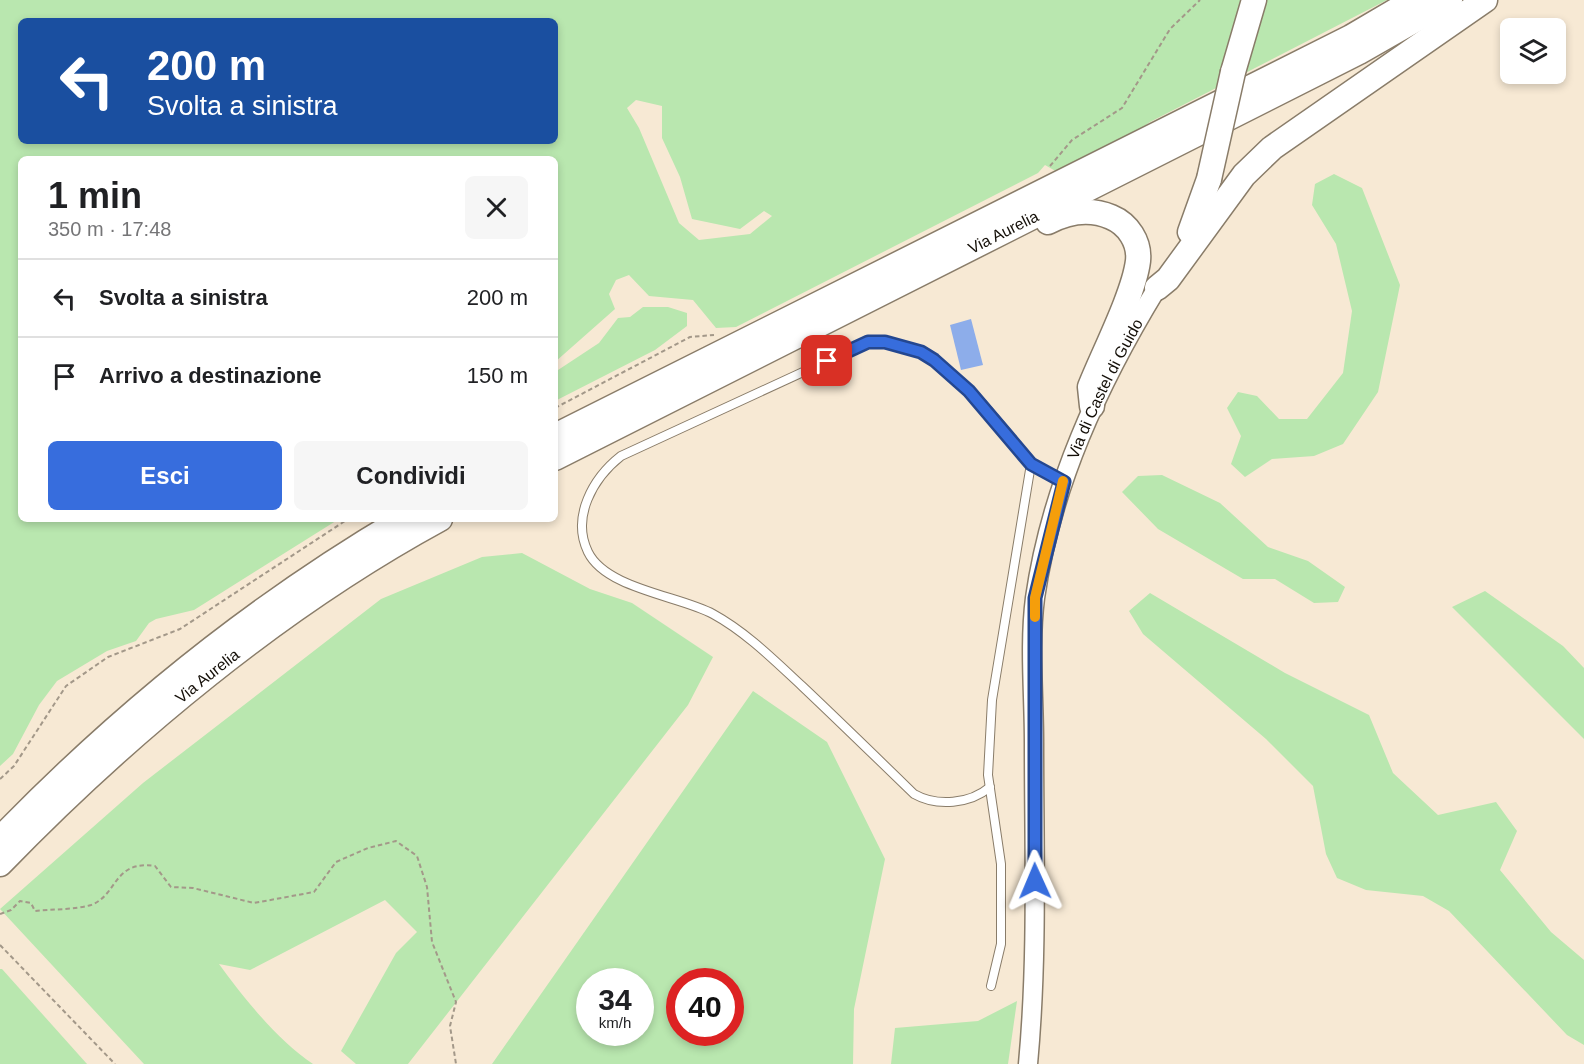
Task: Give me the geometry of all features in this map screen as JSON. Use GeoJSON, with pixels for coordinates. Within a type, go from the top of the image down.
{"type":"FeatureCollection","features":[{"type":"Feature","properties":{"kind":"highway"},"geometry":{"type":"LineString","coordinates":[[1157,288],[1163,274],[1190,231],[1209,179],[1244,25],[1254,0]]}},
{"type":"Feature","properties":{"kind":"highway","name":"Via Aurelia"},"geometry":{"type":"LineString","coordinates":[[558,434],[1341,42],[1414,0]]}},
{"type":"Feature","properties":{"kind":"highway","name":"Via Aurelia"},"geometry":{"type":"LineString","coordinates":[[558,457],[1359,52],[1450,0]]}},
{"type":"Feature","properties":{"kind":"highway"},"geometry":{"type":"LineString","coordinates":[[1157,288],[1168,279],[1244,175],[1272,148],[1485,0]]}},
{"type":"Feature","properties":{"kind":"highway"},"geometry":{"type":"LineString","coordinates":[[772,350],[793,349],[1058,216],[1091,212],[1118,219],[1129,230],[1136,242],[1138,259],[1134,279],[1090,387],[1092,406]]}},
{"type":"Feature","properties":{"kind":"highway","name":"Via Aurelia"},"geometry":{"type":"LineString","coordinates":[[0,839],[110,734],[207,652],[285,593],[398,522]]}},
{"type":"Feature","properties":{"kind":"highway","name":"Via Aurelia"},"geometry":{"type":"LineString","coordinates":[[0,864],[43,819],[223,662],[373,558],[435,522]]}},
{"type":"Feature","properties":{"kind":"street","name":"Via di Castel di Guido"},"geometry":{"type":"LineString","coordinates":[[1028,1064],[1036,946],[1035,598],[1064,482],[1092,406],[1122,345],[1157,288]]}},
{"type":"Feature","properties":{"kind":"lane"},"geometry":{"type":"LineString","coordinates":[[990,787],[969,801],[924,800],[914,794],[770,656],[727,624],[713,614],[631,583],[602,569],[588,552],[582,523],[584,511],[597,480],[621,456],[868,342],[908,346],[934,360],[986,409],[1031,464],[1064,482]]}},
{"type":"Feature","properties":{"kind":"lane"},"geometry":{"type":"LineString","coordinates":[[990,986],[1001,944],[1001,864],[988,775],[992,700],[1031,464]]}},
{"type":"Feature","properties":{"kind":"path"},"geometry":{"type":"LineString","coordinates":[[1046,172],[1072,140],[1122,108],[1170,29],[1200,0]]}},
{"type":"Feature","properties":{"kind":"path"},"geometry":{"type":"LineString","coordinates":[[558,406],[690,337],[717,335]]}},
{"type":"Feature","properties":{"kind":"path"},"geometry":{"type":"LineString","coordinates":[[0,779],[14,766],[66,686],[108,657],[180,629],[343,522]]}},
{"type":"Feature","properties":{"kind":"path"},"geometry":{"type":"LineString","coordinates":[[0,914],[11,910],[20,901],[31,903],[35,911],[93,904],[109,890],[119,875],[141,864],[155,866],[171,887],[194,888],[254,903],[314,892],[336,862],[368,848],[396,841],[417,856],[427,887],[432,942],[456,1002],[450,1026],[456,1064]]}},
{"type":"Feature","properties":{"kind":"path"},"geometry":{"type":"LineString","coordinates":[[0,945],[115,1064]]}},
{"type":"Feature","properties":{"kind":"green space"},"geometry":{"type":"Polygon","coordinates":[[[0,0],[1387,0],[1150,122],[1126,139],[1059,173],[1045,165],[1038,173],[736,327],[716,328],[693,300],[649,296],[629,275],[616,280],[609,294],[615,309],[558,359],[558,156],[18,156],[18,522],[334,522],[194,610],[156,619],[149,623],[136,641],[107,651],[57,681],[39,705],[13,754],[0,766],[0,0]],[[636,100],[627,108],[639,128],[679,223],[699,240],[750,234],[772,216],[764,211],[740,229],[692,219],[680,177],[662,138],[662,106],[636,100]]]}},
{"type":"Feature","properties":{"kind":"green space"},"geometry":{"type":"Polygon","coordinates":[[[1334,174],[1362,188],[1400,285],[1378,392],[1343,444],[1314,456],[1272,459],[1245,477],[1231,464],[1241,436],[1227,408],[1238,392],[1257,396],[1279,419],[1307,419],[1343,373],[1352,311],[1336,244],[1312,205],[1315,184],[1334,174]]]}},
{"type":"Feature","properties":{"kind":"green space"},"geometry":{"type":"Polygon","coordinates":[[[643,307],[668,307],[687,313],[687,326],[655,350],[558,399],[558,370],[599,343],[618,318],[630,317],[643,307]]]}},
{"type":"Feature","properties":{"kind":"green space"},"geometry":{"type":"Polygon","coordinates":[[[1162,475],[1220,503],[1268,547],[1308,561],[1345,587],[1338,602],[1314,603],[1275,579],[1243,579],[1158,529],[1122,492],[1138,476],[1162,475]]]}},
{"type":"Feature","properties":{"kind":"green space"},"geometry":{"type":"Polygon","coordinates":[[[522,553],[590,589],[632,603],[713,657],[688,705],[408,1064],[356,1064],[341,1051],[396,953],[417,932],[385,900],[250,970],[219,964],[274,1031],[313,1064],[144,1064],[0,909],[143,783],[381,599],[482,557],[522,553]]]}},
{"type":"Feature","properties":{"kind":"green space"},"geometry":{"type":"Polygon","coordinates":[[[1485,591],[1563,646],[1584,668],[1584,739],[1452,607],[1485,591]]]}},
{"type":"Feature","properties":{"kind":"green space"},"geometry":{"type":"Polygon","coordinates":[[[1150,593],[1285,673],[1369,715],[1393,773],[1438,815],[1496,802],[1517,831],[1500,870],[1551,932],[1584,960],[1584,1045],[1567,1035],[1449,911],[1423,896],[1366,890],[1337,878],[1326,854],[1313,786],[1266,739],[1143,634],[1129,611],[1150,593]]]}},
{"type":"Feature","properties":{"kind":"green space"},"geometry":{"type":"Polygon","coordinates":[[[753,691],[827,742],[885,859],[854,1009],[853,1064],[492,1064],[753,691]]]}},
{"type":"Feature","properties":{"kind":"green space"},"geometry":{"type":"Polygon","coordinates":[[[0,969],[2,969],[87,1064],[0,1064],[0,969]]]}},
{"type":"Feature","properties":{"kind":"green space"},"geometry":{"type":"Polygon","coordinates":[[[1017,1001],[1008,1064],[891,1064],[895,1028],[978,1021],[1017,1001]]]}},
{"type":"Feature","properties":{"kind":"water"},"geometry":{"type":"Polygon","coordinates":[[[971,319],[983,365],[961,370],[950,325],[971,319]]]}},
{"type":"Feature","properties":{"kind":"slow traffic"},"geometry":{"type":"LineString","coordinates":[[1035,617],[1035,598],[1063,481]]}},
{"type":"Feature","properties":{"kind":"route"},"geometry":{"type":"LineString","coordinates":[[827,361],[868,342],[908,346],[921,352],[951,373],[969,391],[1031,464],[1064,482],[1035,598],[1033,661],[1035,881]]}}]}
